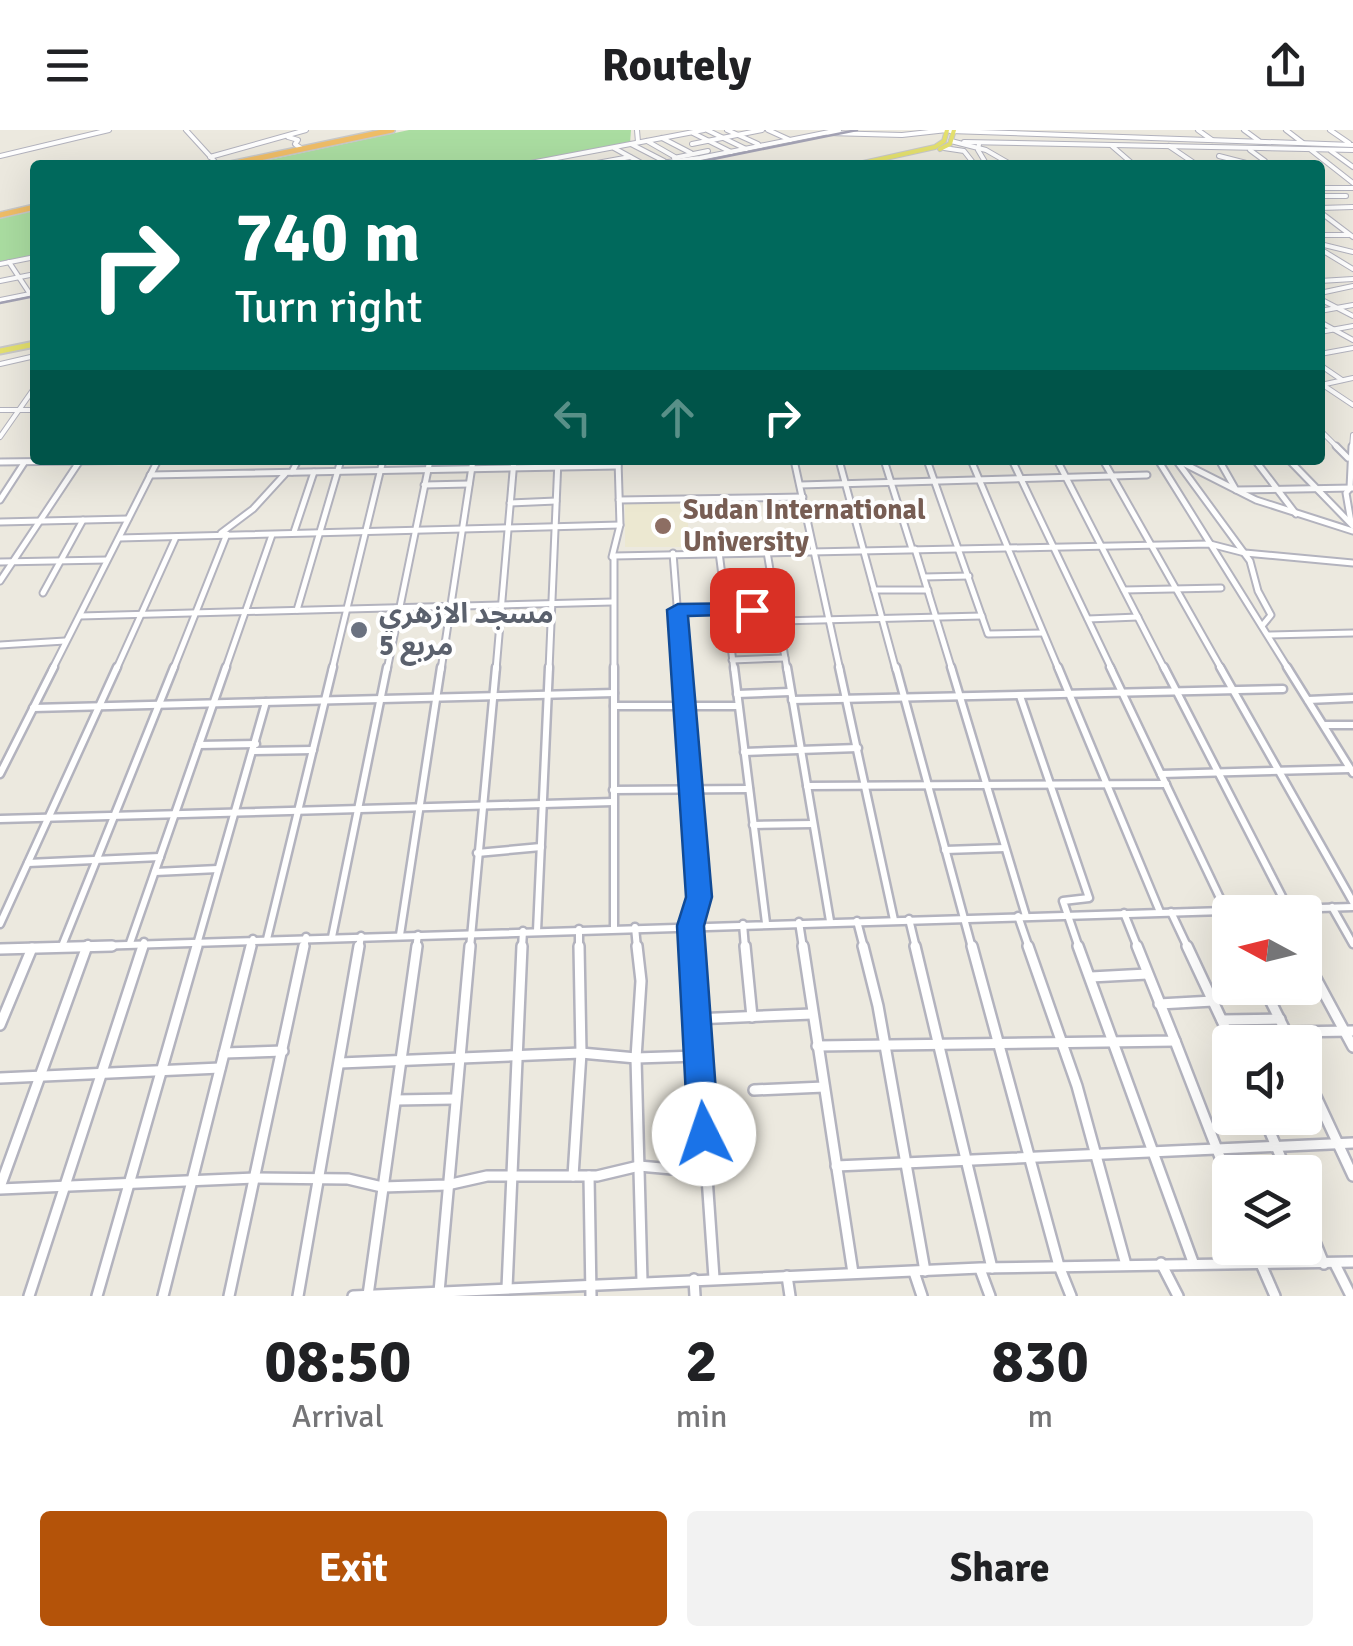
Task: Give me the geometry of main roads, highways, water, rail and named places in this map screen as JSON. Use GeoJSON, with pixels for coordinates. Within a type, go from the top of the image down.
{"type":"FeatureCollection","features":[{"type":"Feature","properties":{"kind":"highway"},"geometry":{"type":"LineString","coordinates":[[247,160],[394,130]]}},
{"type":"Feature","properties":{"kind":"highway"},"geometry":{"type":"LineString","coordinates":[[248,160],[394,130]]}},
{"type":"Feature","properties":{"kind":"highway"},"geometry":{"type":"LineString","coordinates":[[0,214],[30,207]]}},
{"type":"Feature","properties":{"kind":"main road"},"geometry":{"type":"LineString","coordinates":[[890,160],[944,148],[951,141],[950,131]]}},
{"type":"Feature","properties":{"kind":"main road"},"geometry":{"type":"LineString","coordinates":[[877,160],[932,148],[944,142],[950,131]]}},
{"type":"Feature","properties":{"kind":"main road"},"geometry":{"type":"LineString","coordinates":[[0,349],[30,343]]}},
{"type":"Feature","properties":{"kind":"railway"},"geometry":{"type":"LineString","coordinates":[[709,160],[857,130]]}},
{"type":"Feature","properties":{"kind":"railway"},"geometry":{"type":"LineString","coordinates":[[0,303],[30,297]]}},
{"type":"Feature","properties":{"kind":"place","name":"Sudan International University"},"geometry":{"type":"Point","coordinates":[663,526]}},
{"type":"Feature","properties":{"kind":"place","name":"مسجد الازهري مربع 5"},"geometry":{"type":"Point","coordinates":[359,630]}}]}
